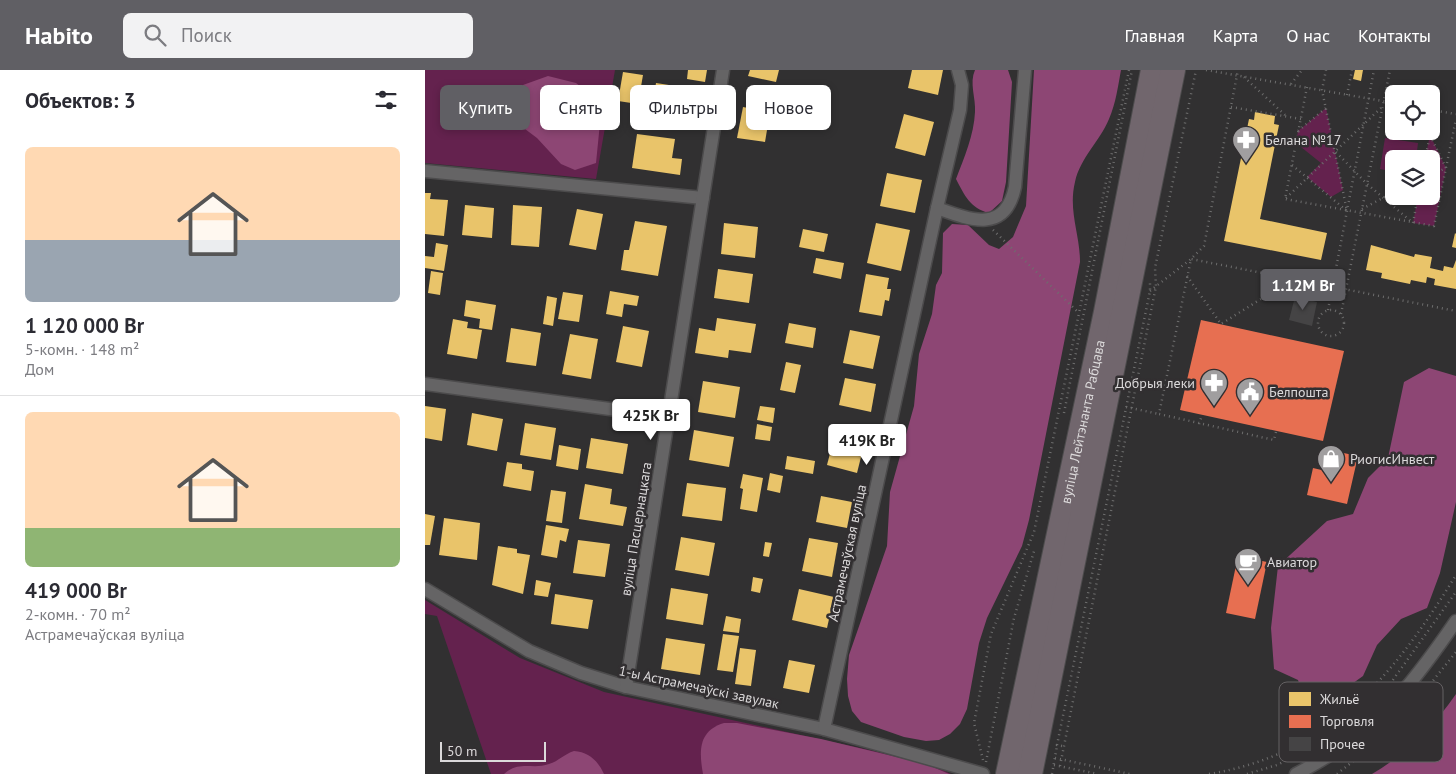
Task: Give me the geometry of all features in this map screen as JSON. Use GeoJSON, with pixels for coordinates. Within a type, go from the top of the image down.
{"type":"FeatureCollection","features":[{"type":"Feature","properties":{"kind":"highway","name":"вуліца Лейтэнанта Рабцава"},"geometry":{"type":"LineString","coordinates":[[1008,774],[1106,312],[1153,70]]}},
{"type":"Feature","properties":{"kind":"highway","name":"вуліца Лейтэнанта Рабцава"},"geometry":{"type":"LineString","coordinates":[[1030,774],[1173,70]]}},
{"type":"Feature","properties":{"kind":"street","name":"вуліца Пасцернацкага"},"geometry":{"type":"LineString","coordinates":[[626,687],[723,70]]}},
{"type":"Feature","properties":{"kind":"street","name":"Астрамечаўская вуліца"},"geometry":{"type":"LineString","coordinates":[[824,729],[960,110],[962,85],[958,70]]}},
{"type":"Feature","properties":{"kind":"street"},"geometry":{"type":"LineString","coordinates":[[937,208],[972,221],[983,220],[996,217],[1007,209],[1013,200],[1025,70]]}},
{"type":"Feature","properties":{"kind":"street"},"geometry":{"type":"LineString","coordinates":[[425,171],[703,198]]}},
{"type":"Feature","properties":{"kind":"street"},"geometry":{"type":"LineString","coordinates":[[425,384],[669,417]]}},
{"type":"Feature","properties":{"kind":"street","name":"1-ы Астрамечаўскі завулак"},"geometry":{"type":"LineString","coordinates":[[425,589],[529,651],[581,673],[626,687],[824,729],[984,770]]}},
{"type":"Feature","properties":{"kind":"street"},"geometry":{"type":"LineString","coordinates":[[1411,682],[1456,621]]}},
{"type":"Feature","properties":{"kind":"street"},"geometry":{"type":"LineString","coordinates":[[1296,774],[1317,762]]}},
{"type":"Feature","properties":{"kind":"path"},"geometry":{"type":"LineString","coordinates":[[984,770],[974,723],[991,634],[1034,532],[1131,70]]}},
{"type":"Feature","properties":{"kind":"path"},"geometry":{"type":"LineString","coordinates":[[1063,419],[1131,70]]}},
{"type":"Feature","properties":{"kind":"path"},"geometry":{"type":"LineString","coordinates":[[1060,766],[1156,286],[1155,268],[1196,70]]}},
{"type":"Feature","properties":{"kind":"path"},"geometry":{"type":"LineString","coordinates":[[1206,70],[1384,101]]}},
{"type":"Feature","properties":{"kind":"path"},"geometry":{"type":"LineString","coordinates":[[1150,291],[1191,260],[1204,246],[1238,70]]}},
{"type":"Feature","properties":{"kind":"path"},"geometry":{"type":"LineString","coordinates":[[1291,84],[1301,70]]}},
{"type":"Feature","properties":{"kind":"path"},"geometry":{"type":"LineString","coordinates":[[1326,70],[1322,90],[1347,211]]}},
{"type":"Feature","properties":{"kind":"path"},"geometry":{"type":"LineString","coordinates":[[1347,94],[1352,70]]}},
{"type":"Feature","properties":{"kind":"path"},"geometry":{"type":"LineString","coordinates":[[1328,310],[1374,70]]}},
{"type":"Feature","properties":{"kind":"path"},"geometry":{"type":"LineString","coordinates":[[1341,314],[1390,70]]}},
{"type":"Feature","properties":{"kind":"path"},"geometry":{"type":"LineString","coordinates":[[1243,76],[1286,116]]}},
{"type":"Feature","properties":{"kind":"path"},"geometry":{"type":"LineString","coordinates":[[1285,200],[1307,87]]}},
{"type":"Feature","properties":{"kind":"path"},"geometry":{"type":"LineString","coordinates":[[1285,200],[1383,106]]}},
{"type":"Feature","properties":{"kind":"path"},"geometry":{"type":"LineString","coordinates":[[1231,107],[1301,119]]}},
{"type":"Feature","properties":{"kind":"path"},"geometry":{"type":"LineString","coordinates":[[1298,131],[1325,108]]}},
{"type":"Feature","properties":{"kind":"path"},"geometry":{"type":"LineString","coordinates":[[1440,111],[1456,114]]}},
{"type":"Feature","properties":{"kind":"path"},"geometry":{"type":"LineString","coordinates":[[1285,200],[1433,226],[1456,122]]}},
{"type":"Feature","properties":{"kind":"path"},"geometry":{"type":"LineString","coordinates":[[1434,140],[1446,168]]}},
{"type":"Feature","properties":{"kind":"path"},"geometry":{"type":"LineString","coordinates":[[1335,151],[1367,184],[1413,223]]}},
{"type":"Feature","properties":{"kind":"path"},"geometry":{"type":"LineString","coordinates":[[1292,165],[1347,211]]}},
{"type":"Feature","properties":{"kind":"path"},"geometry":{"type":"LineString","coordinates":[[1440,171],[1446,168]]}},
{"type":"Feature","properties":{"kind":"path"},"geometry":{"type":"LineString","coordinates":[[1363,209],[1383,197]]}},
{"type":"Feature","properties":{"kind":"path"},"geometry":{"type":"LineString","coordinates":[[1413,223],[1416,205]]}},
{"type":"Feature","properties":{"kind":"path"},"geometry":{"type":"LineString","coordinates":[[983,220],[1023,261],[1083,315]]}},
{"type":"Feature","properties":{"kind":"path"},"geometry":{"type":"LineString","coordinates":[[1159,414],[1191,260]]}},
{"type":"Feature","properties":{"kind":"path"},"geometry":{"type":"LineString","coordinates":[[1191,260],[1456,311]]}},
{"type":"Feature","properties":{"kind":"path"},"geometry":{"type":"LineString","coordinates":[[1187,276],[1221,324],[1293,279]]}},
{"type":"Feature","properties":{"kind":"path"},"geometry":{"type":"LineString","coordinates":[[1328,310],[1335,310],[1341,314],[1345,322],[1342,332],[1333,337],[1320,330],[1318,325],[1320,316],[1328,310]]}},
{"type":"Feature","properties":{"kind":"path"},"geometry":{"type":"LineString","coordinates":[[1127,407],[1274,440],[1276,432]]}},
{"type":"Feature","properties":{"kind":"path"},"geometry":{"type":"LineString","coordinates":[[1199,424],[1202,415]]}},
{"type":"Feature","properties":{"kind":"path"},"geometry":{"type":"LineString","coordinates":[[984,770],[1014,618],[1037,542]]}},
{"type":"Feature","properties":{"kind":"path"},"geometry":{"type":"LineString","coordinates":[[1380,682],[1386,676],[1456,575]]}},
{"type":"Feature","properties":{"kind":"path"},"geometry":{"type":"LineString","coordinates":[[1392,682],[1456,592]]}},
{"type":"Feature","properties":{"kind":"path"},"geometry":{"type":"LineString","coordinates":[[1432,682],[1456,652]]}},
{"type":"Feature","properties":{"kind":"path"},"geometry":{"type":"LineString","coordinates":[[1057,745],[1063,746]]}},
{"type":"Feature","properties":{"kind":"path"},"geometry":{"type":"LineString","coordinates":[[1209,774],[1232,770],[1279,754]]}},
{"type":"Feature","properties":{"kind":"path"},"geometry":{"type":"LineString","coordinates":[[1055,758],[1130,774]]}},
{"type":"Feature","properties":{"kind":"path"},"geometry":{"type":"LineString","coordinates":[[1247,774],[1283,762]]}},
{"type":"Feature","properties":{"kind":"path"},"geometry":{"type":"LineString","coordinates":[[1337,774],[1352,762]]}},
{"type":"Feature","properties":{"kind":"path"},"geometry":{"type":"LineString","coordinates":[[1054,765],[1098,774]]}},
{"type":"Feature","properties":{"kind":"shaded area"},"geometry":{"type":"Polygon","coordinates":[[[425,70],[615,70],[612,85],[540,85],[540,130],[605,130],[596,179],[425,163],[425,70]]]}},
{"type":"Feature","properties":{"kind":"shaded area"},"geometry":{"type":"Polygon","coordinates":[[[975,70],[1008,70],[1012,82],[1006,182],[1002,201],[989,213],[973,205],[965,196],[956,179],[973,129],[975,107],[973,75],[975,70]]]}},
{"type":"Feature","properties":{"kind":"shaded area"},"geometry":{"type":"Polygon","coordinates":[[[1034,70],[1121,70],[1115,101],[1109,119],[1081,165],[1075,182],[1073,203],[1080,262],[1029,520],[1022,546],[987,618],[979,643],[967,709],[960,724],[950,734],[939,740],[926,741],[904,737],[861,722],[852,711],[848,696],[849,655],[887,546],[890,492],[914,406],[919,354],[932,314],[936,285],[942,273],[943,233],[952,224],[968,225],[989,245],[999,249],[1013,237],[1026,206],[1034,70]]]}},
{"type":"Feature","properties":{"kind":"shaded area"},"geometry":{"type":"Polygon","coordinates":[[[548,76],[579,85],[540,85],[540,130],[599,130],[596,163],[575,170],[561,164],[537,138],[526,130],[530,130],[530,85],[523,85],[548,76]]]}},
{"type":"Feature","properties":{"kind":"shaded area"},"geometry":{"type":"Polygon","coordinates":[[[1326,108],[1343,190],[1331,197],[1307,177],[1321,163],[1296,143],[1298,131],[1326,108]]]}},
{"type":"Feature","properties":{"kind":"shaded area"},"geometry":{"type":"Polygon","coordinates":[[[1385,138],[1385,140],[1418,143],[1417,150],[1385,150],[1385,170],[1380,169],[1385,138]]]}},
{"type":"Feature","properties":{"kind":"shaded area"},"geometry":{"type":"Polygon","coordinates":[[[1429,140],[1432,140],[1437,150],[1427,150],[1429,140]]]}},
{"type":"Feature","properties":{"kind":"shaded area"},"geometry":{"type":"Polygon","coordinates":[[[1440,156],[1446,168],[1440,197],[1440,156]]]}},
{"type":"Feature","properties":{"kind":"shaded area"},"geometry":{"type":"Polygon","coordinates":[[[1416,205],[1438,205],[1434,226],[1413,223],[1416,205]]]}},
{"type":"Feature","properties":{"kind":"shaded area"},"geometry":{"type":"Polygon","coordinates":[[[1429,368],[1456,376],[1456,502],[1440,573],[1427,608],[1401,619],[1377,645],[1363,676],[1355,682],[1299,682],[1274,669],[1271,628],[1278,566],[1327,521],[1353,514],[1368,478],[1388,458],[1404,382],[1429,368]]]}},
{"type":"Feature","properties":{"kind":"shaded area"},"geometry":{"type":"Polygon","coordinates":[[[425,600],[520,658],[604,692],[928,763],[951,774],[491,774],[437,616],[425,614],[425,600]]]}},
{"type":"Feature","properties":{"kind":"shaded area"},"geometry":{"type":"Polygon","coordinates":[[[1456,694],[1456,774],[1372,774],[1390,762],[1443,762],[1443,711],[1456,694]]]}},
{"type":"Feature","properties":{"kind":"shaded area"},"geometry":{"type":"Polygon","coordinates":[[[724,723],[737,723],[821,739],[926,764],[949,774],[703,774],[702,743],[709,731],[724,723]]]}},
{"type":"Feature","properties":{"kind":"shaded area"},"geometry":{"type":"Polygon","coordinates":[[[574,751],[589,755],[599,765],[604,774],[504,774],[515,767],[543,766],[574,751]]]}},
{"type":"Feature","properties":{"kind":"building: Жильё"},"geometry":{"type":"Polygon","coordinates":[[[688,70],[707,70],[705,82],[687,79],[688,70]]]}},
{"type":"Feature","properties":{"kind":"building: Жильё"},"geometry":{"type":"Polygon","coordinates":[[[750,70],[779,70],[776,82],[748,76],[750,70]]]}},
{"type":"Feature","properties":{"kind":"building: Жильё"},"geometry":{"type":"Polygon","coordinates":[[[912,70],[943,70],[938,95],[908,88],[912,70]]]}},
{"type":"Feature","properties":{"kind":"building: Жильё"},"geometry":{"type":"Polygon","coordinates":[[[1355,70],[1363,70],[1361,81],[1353,79],[1355,70]]]}},
{"type":"Feature","properties":{"kind":"building: Жильё"},"geometry":{"type":"Polygon","coordinates":[[[623,72],[643,75],[641,85],[630,85],[630,103],[620,101],[623,72]]]}},
{"type":"Feature","properties":{"kind":"building: Жильё"},"geometry":{"type":"Polygon","coordinates":[[[743,107],[746,108],[746,130],[767,130],[765,142],[737,138],[743,107]]]}},
{"type":"Feature","properties":{"kind":"building: Жильё"},"geometry":{"type":"Polygon","coordinates":[[[1255,112],[1275,116],[1274,124],[1279,125],[1260,219],[1327,233],[1321,260],[1224,241],[1249,119],[1254,120],[1255,112]]]}},
{"type":"Feature","properties":{"kind":"building: Жильё"},"geometry":{"type":"Polygon","coordinates":[[[904,114],[934,122],[925,156],[895,148],[904,114]]]}},
{"type":"Feature","properties":{"kind":"building: Жильё"},"geometry":{"type":"Polygon","coordinates":[[[637,134],[675,139],[672,158],[682,159],[680,175],[632,168],[637,134]]]}},
{"type":"Feature","properties":{"kind":"building: Жильё"},"geometry":{"type":"Polygon","coordinates":[[[887,173],[922,180],[915,213],[880,206],[887,173]]]}},
{"type":"Feature","properties":{"kind":"building: Жильё"},"geometry":{"type":"Polygon","coordinates":[[[425,193],[431,193],[430,199],[448,200],[444,236],[425,234],[425,193]]]}},
{"type":"Feature","properties":{"kind":"building: Жильё"},"geometry":{"type":"Polygon","coordinates":[[[465,205],[494,208],[492,238],[462,235],[465,205]]]}},
{"type":"Feature","properties":{"kind":"building: Жильё"},"geometry":{"type":"Polygon","coordinates":[[[513,205],[542,207],[539,247],[511,245],[513,205]]]}},
{"type":"Feature","properties":{"kind":"building: Жильё"},"geometry":{"type":"Polygon","coordinates":[[[577,209],[603,214],[596,250],[569,245],[577,209]]]}},
{"type":"Feature","properties":{"kind":"building: Жильё"},"geometry":{"type":"Polygon","coordinates":[[[635,221],[667,226],[658,276],[621,270],[624,250],[629,250],[635,221]]]}},
{"type":"Feature","properties":{"kind":"building: Жильё"},"geometry":{"type":"Polygon","coordinates":[[[724,223],[758,227],[755,258],[721,254],[724,223]]]}},
{"type":"Feature","properties":{"kind":"building: Жильё"},"geometry":{"type":"Polygon","coordinates":[[[876,223],[910,230],[901,271],[867,263],[876,223]]]}},
{"type":"Feature","properties":{"kind":"building: Жильё"},"geometry":{"type":"Polygon","coordinates":[[[803,229],[828,234],[824,252],[799,247],[803,229]]]}},
{"type":"Feature","properties":{"kind":"building: Жильё"},"geometry":{"type":"Polygon","coordinates":[[[1456,234],[1456,248],[1452,247],[1456,234]]]}},
{"type":"Feature","properties":{"kind":"building: Жильё"},"geometry":{"type":"Polygon","coordinates":[[[436,243],[448,245],[444,271],[425,268],[425,256],[434,257],[436,243]]]}},
{"type":"Feature","properties":{"kind":"building: Жильё"},"geometry":{"type":"Polygon","coordinates":[[[1371,245],[1414,257],[1415,254],[1432,257],[1430,268],[1443,271],[1444,266],[1453,268],[1456,260],[1456,289],[1434,285],[1435,279],[1427,277],[1426,283],[1411,280],[1410,284],[1381,278],[1382,273],[1366,270],[1371,245]]]}},
{"type":"Feature","properties":{"kind":"building: Жильё"},"geometry":{"type":"Polygon","coordinates":[[[816,258],[844,263],[841,279],[813,273],[816,258]]]}},
{"type":"Feature","properties":{"kind":"building: Жильё"},"geometry":{"type":"Polygon","coordinates":[[[718,269],[753,274],[749,303],[714,298],[718,269]]]}},
{"type":"Feature","properties":{"kind":"building: Жильё"},"geometry":{"type":"Polygon","coordinates":[[[431,271],[443,273],[440,295],[428,293],[431,271]]]}},
{"type":"Feature","properties":{"kind":"building: Жильё"},"geometry":{"type":"Polygon","coordinates":[[[866,274],[889,278],[887,289],[891,289],[889,301],[885,300],[882,316],[859,312],[866,274]]]}},
{"type":"Feature","properties":{"kind":"building: Жильё"},"geometry":{"type":"Polygon","coordinates":[[[610,291],[639,296],[637,306],[624,304],[622,317],[606,314],[610,291]]]}},
{"type":"Feature","properties":{"kind":"building: Жильё"},"geometry":{"type":"Polygon","coordinates":[[[563,292],[583,295],[579,322],[558,319],[563,292]]]}},
{"type":"Feature","properties":{"kind":"building: Жильё"},"geometry":{"type":"Polygon","coordinates":[[[547,296],[557,298],[553,326],[543,324],[547,296]]]}},
{"type":"Feature","properties":{"kind":"building: Жильё"},"geometry":{"type":"Polygon","coordinates":[[[466,300],[496,305],[492,330],[479,328],[480,319],[464,316],[466,300]]]}},
{"type":"Feature","properties":{"kind":"building: Жильё"},"geometry":{"type":"Polygon","coordinates":[[[717,318],[756,324],[751,353],[729,350],[728,358],[695,353],[699,328],[715,331],[717,318]]]}},
{"type":"Feature","properties":{"kind":"building: Жильё"},"geometry":{"type":"Polygon","coordinates":[[[453,319],[468,322],[467,328],[482,330],[477,359],[447,354],[453,319]]]}},
{"type":"Feature","properties":{"kind":"building: Жильё"},"geometry":{"type":"Polygon","coordinates":[[[789,323],[816,328],[813,348],[785,343],[789,323]]]}},
{"type":"Feature","properties":{"kind":"building: Жильё"},"geometry":{"type":"Polygon","coordinates":[[[623,326],[649,331],[642,367],[616,362],[623,326]]]}},
{"type":"Feature","properties":{"kind":"building: Жильё"},"geometry":{"type":"Polygon","coordinates":[[[511,328],[541,333],[536,366],[506,362],[511,328]]]}},
{"type":"Feature","properties":{"kind":"building: Жильё"},"geometry":{"type":"Polygon","coordinates":[[[850,330],[880,336],[873,369],[843,363],[850,330]]]}},
{"type":"Feature","properties":{"kind":"building: Жильё"},"geometry":{"type":"Polygon","coordinates":[[[570,334],[598,339],[591,379],[562,374],[570,334]]]}},
{"type":"Feature","properties":{"kind":"building: Жильё"},"geometry":{"type":"Polygon","coordinates":[[[786,362],[801,365],[795,393],[780,390],[786,362]]]}},
{"type":"Feature","properties":{"kind":"building: Жильё"},"geometry":{"type":"Polygon","coordinates":[[[845,378],[876,384],[871,412],[839,405],[845,378]]]}},
{"type":"Feature","properties":{"kind":"building: Жильё"},"geometry":{"type":"Polygon","coordinates":[[[703,381],[740,387],[735,418],[698,412],[703,381]]]}},
{"type":"Feature","properties":{"kind":"building: Жильё"},"geometry":{"type":"Polygon","coordinates":[[[425,406],[446,409],[442,441],[425,438],[425,406]]]}},
{"type":"Feature","properties":{"kind":"building: Жильё"},"geometry":{"type":"Polygon","coordinates":[[[760,406],[775,408],[773,423],[757,420],[760,406]]]}},
{"type":"Feature","properties":{"kind":"building: Жильё"},"geometry":{"type":"Polygon","coordinates":[[[472,413],[503,419],[497,451],[467,445],[472,413]]]}},
{"type":"Feature","properties":{"kind":"building: Жильё"},"geometry":{"type":"Polygon","coordinates":[[[525,423],[556,428],[551,460],[520,455],[525,423]]]}},
{"type":"Feature","properties":{"kind":"building: Жильё"},"geometry":{"type":"Polygon","coordinates":[[[757,424],[772,427],[770,441],[755,439],[757,424]]]}},
{"type":"Feature","properties":{"kind":"building: Жильё"},"geometry":{"type":"Polygon","coordinates":[[[694,430],[734,437],[729,467],[689,460],[694,430]]]}},
{"type":"Feature","properties":{"kind":"building: Жильё"},"geometry":{"type":"Polygon","coordinates":[[[835,434],[865,441],[857,473],[827,465],[835,434]]]}},
{"type":"Feature","properties":{"kind":"building: Жильё"},"geometry":{"type":"Polygon","coordinates":[[[591,438],[628,444],[623,474],[586,468],[591,438]]]}},
{"type":"Feature","properties":{"kind":"building: Жильё"},"geometry":{"type":"Polygon","coordinates":[[[559,445],[581,449],[578,470],[556,466],[559,445]]]}},
{"type":"Feature","properties":{"kind":"building: Жильё"},"geometry":{"type":"Polygon","coordinates":[[[787,456],[815,461],[813,474],[785,469],[787,456]]]}},
{"type":"Feature","properties":{"kind":"building: Жильё"},"geometry":{"type":"Polygon","coordinates":[[[507,462],[522,464],[522,469],[534,471],[531,491],[503,486],[507,462]]]}},
{"type":"Feature","properties":{"kind":"building: Жильё"},"geometry":{"type":"Polygon","coordinates":[[[770,473],[783,476],[780,493],[767,490],[770,473]]]}},
{"type":"Feature","properties":{"kind":"building: Жильё"},"geometry":{"type":"Polygon","coordinates":[[[743,474],[763,478],[757,512],[740,509],[743,489],[740,488],[743,474]]]}},
{"type":"Feature","properties":{"kind":"building: Жильё"},"geometry":{"type":"Polygon","coordinates":[[[687,483],[726,488],[722,521],[682,516],[687,483]]]}},
{"type":"Feature","properties":{"kind":"building: Жильё"},"geometry":{"type":"Polygon","coordinates":[[[585,484],[612,489],[610,504],[627,507],[623,526],[579,519],[585,484]]]}},
{"type":"Feature","properties":{"kind":"building: Жильё"},"geometry":{"type":"Polygon","coordinates":[[[551,490],[566,492],[562,523],[546,521],[551,490]]]}},
{"type":"Feature","properties":{"kind":"building: Жильё"},"geometry":{"type":"Polygon","coordinates":[[[821,496],[852,502],[847,528],[816,522],[821,496]]]}},
{"type":"Feature","properties":{"kind":"building: Жильё"},"geometry":{"type":"Polygon","coordinates":[[[425,514],[435,516],[430,545],[425,545],[425,514]]]}},
{"type":"Feature","properties":{"kind":"building: Жильё"},"geometry":{"type":"Polygon","coordinates":[[[444,518],[480,523],[477,560],[439,555],[444,518]]]}},
{"type":"Feature","properties":{"kind":"building: Жильё"},"geometry":{"type":"Polygon","coordinates":[[[546,525],[569,529],[566,542],[560,540],[557,558],[541,555],[546,525]]]}},
{"type":"Feature","properties":{"kind":"building: Жильё"},"geometry":{"type":"Polygon","coordinates":[[[681,537],[715,543],[709,576],[675,570],[681,537]]]}},
{"type":"Feature","properties":{"kind":"building: Жильё"},"geometry":{"type":"Polygon","coordinates":[[[809,538],[838,543],[832,577],[802,571],[809,538]]]}},
{"type":"Feature","properties":{"kind":"building: Жильё"},"geometry":{"type":"Polygon","coordinates":[[[578,540],[610,544],[605,577],[573,573],[578,540]]]}},
{"type":"Feature","properties":{"kind":"building: Жильё"},"geometry":{"type":"Polygon","coordinates":[[[765,542],[772,543],[769,557],[763,556],[765,542]]]}},
{"type":"Feature","properties":{"kind":"building: Жильё"},"geometry":{"type":"Polygon","coordinates":[[[498,546],[517,549],[517,553],[530,555],[523,594],[492,585],[498,546]]]}},
{"type":"Feature","properties":{"kind":"building: Жильё"},"geometry":{"type":"Polygon","coordinates":[[[753,577],[763,579],[760,593],[751,591],[753,577]]]}},
{"type":"Feature","properties":{"kind":"building: Жильё"},"geometry":{"type":"Polygon","coordinates":[[[536,580],[551,583],[548,597],[534,595],[536,580]]]}},
{"type":"Feature","properties":{"kind":"building: Жильё"},"geometry":{"type":"Polygon","coordinates":[[[671,588],[708,594],[703,625],[666,619],[671,588]]]}},
{"type":"Feature","properties":{"kind":"building: Жильё"},"geometry":{"type":"Polygon","coordinates":[[[799,589],[834,597],[827,628],[792,620],[799,589]]]}},
{"type":"Feature","properties":{"kind":"building: Жильё"},"geometry":{"type":"Polygon","coordinates":[[[555,594],[593,600],[588,629],[551,624],[555,594]]]}},
{"type":"Feature","properties":{"kind":"building: Жильё"},"geometry":{"type":"Polygon","coordinates":[[[726,616],[741,619],[739,633],[723,631],[726,616]]]}},
{"type":"Feature","properties":{"kind":"building: Жильё"},"geometry":{"type":"Polygon","coordinates":[[[723,634],[739,636],[733,672],[717,670],[723,634]]]}},
{"type":"Feature","properties":{"kind":"building: Жильё"},"geometry":{"type":"Polygon","coordinates":[[[666,638],[705,644],[700,675],[661,669],[666,638]]]}},
{"type":"Feature","properties":{"kind":"building: Жильё"},"geometry":{"type":"Polygon","coordinates":[[[740,648],[756,650],[751,686],[735,684],[740,648]]]}},
{"type":"Feature","properties":{"kind":"building: Жильё"},"geometry":{"type":"Polygon","coordinates":[[[789,660],[815,665],[809,693],[783,688],[789,660]]]}},
{"type":"Feature","properties":{"kind":"building: Торговля"},"geometry":{"type":"Polygon","coordinates":[[[1201,320],[1344,351],[1323,441],[1180,410],[1201,320]]]}},
{"type":"Feature","properties":{"kind":"building: Торговля","name":"РиогисИнвест"},"geometry":{"type":"Polygon","coordinates":[[[1334,451],[1358,456],[1347,504],[1307,495],[1313,468],[1330,472],[1334,451]]]}},
{"type":"Feature","properties":{"kind":"building: Торговля"},"geometry":{"type":"Polygon","coordinates":[[[1238,556],[1267,562],[1255,619],[1226,613],[1238,556]]]}},
{"type":"Feature","properties":{"kind":"building: Прочее"},"geometry":{"type":"Polygon","coordinates":[[[1295,297],[1317,302],[1312,326],[1289,320],[1295,297]]]}},
{"type":"Feature","properties":{"kind":"place","name":"Белана №17"},"geometry":{"type":"Point","coordinates":[1246,164]}},
{"type":"Feature","properties":{"kind":"place","name":"Добрыя леки"},"geometry":{"type":"Point","coordinates":[1214,407]}},
{"type":"Feature","properties":{"kind":"place","name":"Белпошта"},"geometry":{"type":"Point","coordinates":[1250,416]}},
{"type":"Feature","properties":{"kind":"place","name":"РиогисИнвест"},"geometry":{"type":"Point","coordinates":[1331,483]}},
{"type":"Feature","properties":{"kind":"place","name":"Авиатор"},"geometry":{"type":"Point","coordinates":[1248,586]}}]}
